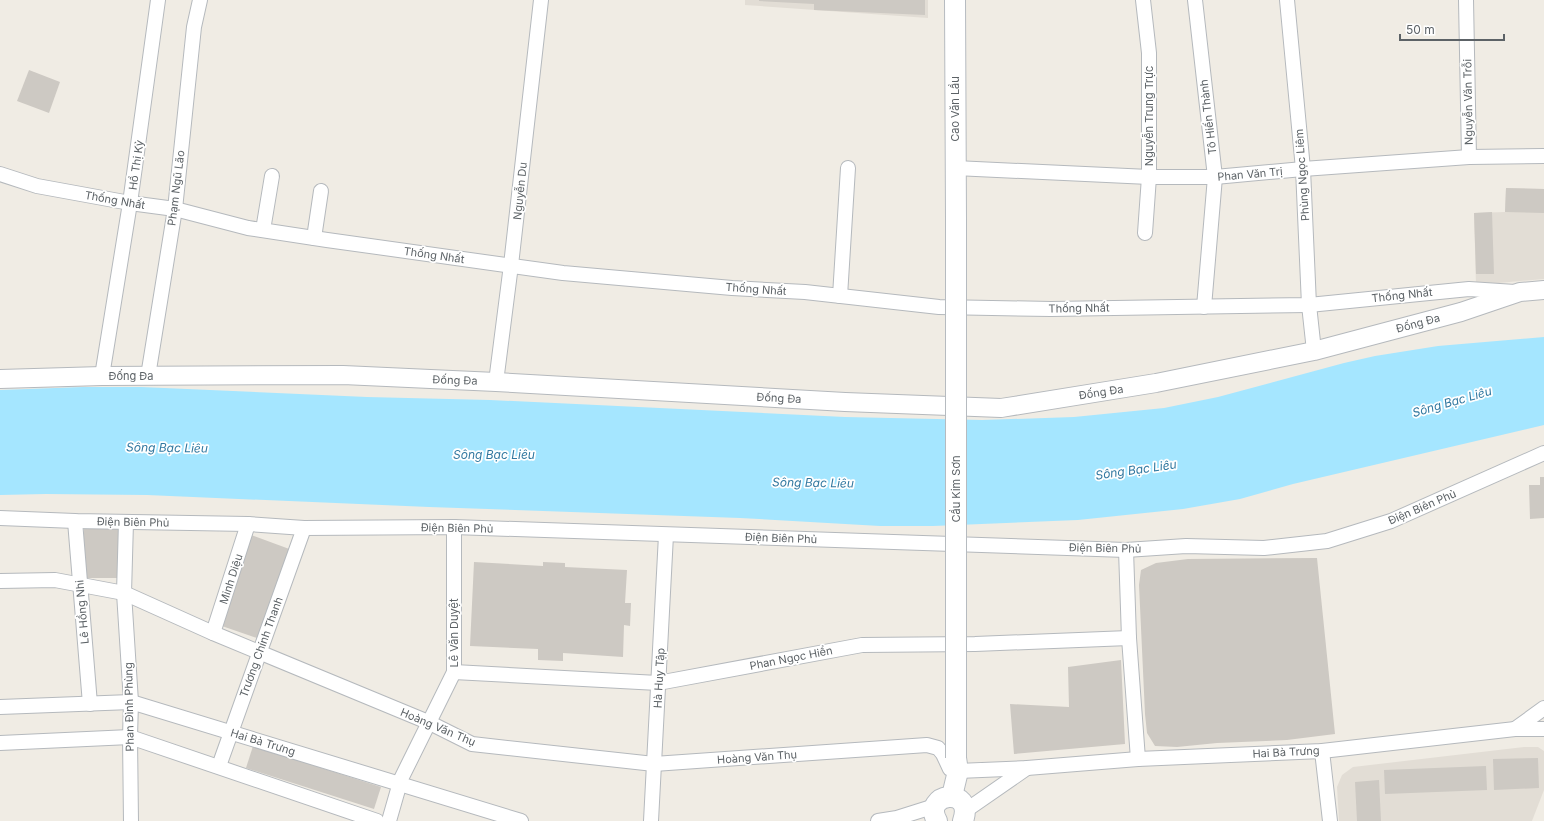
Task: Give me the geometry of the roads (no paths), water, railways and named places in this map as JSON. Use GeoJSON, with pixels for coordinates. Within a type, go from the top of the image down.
{"type":"FeatureCollection","features":[{"type":"Feature","properties":{"kind":"main road","name":"Cao Văn Lầu"},"geometry":{"type":"LineString","coordinates":[[956,0],[956,219]]}},
{"type":"Feature","properties":{"kind":"main road","name":"Cầu Kim Sơn"},"geometry":{"type":"LineString","coordinates":[[952,796],[957,765],[956,219]]}},
{"type":"Feature","properties":{"kind":"main road"},"geometry":{"type":"LineString","coordinates":[[936,814],[942,798],[952,796],[962,802],[964,816]]}},
{"type":"Feature","properties":{"kind":"street","name":"Hồ Thị Kỷ"},"geometry":{"type":"LineString","coordinates":[[102,376],[130,203],[158,0]]}},
{"type":"Feature","properties":{"kind":"street","name":"Phạm Ngũ Lão"},"geometry":{"type":"LineString","coordinates":[[148,376],[175,209],[194,27],[200,0]]}},
{"type":"Feature","properties":{"kind":"street","name":"Nguyễn Du"},"geometry":{"type":"LineString","coordinates":[[496,382],[512,265],[541,0]]}},
{"type":"Feature","properties":{"kind":"street","name":"Nguyễn Trung Trực"},"geometry":{"type":"LineString","coordinates":[[1143,0],[1149,53],[1149,177],[1145,233]]}},
{"type":"Feature","properties":{"kind":"street","name":"Tô Hiến Thành"},"geometry":{"type":"LineString","coordinates":[[1195,0],[1215,178],[1204,306]]}},
{"type":"Feature","properties":{"kind":"street","name":"Phùng Ngọc Liêm"},"geometry":{"type":"LineString","coordinates":[[1287,0],[1303,169],[1309,305],[1314,351]]}},
{"type":"Feature","properties":{"kind":"street","name":"Nguyễn Văn Trỗi"},"geometry":{"type":"LineString","coordinates":[[1466,0],[1470,157]]}},
{"type":"Feature","properties":{"kind":"street","name":"Phan Văn Trị"},"geometry":{"type":"LineString","coordinates":[[955,168],[1149,177],[1215,178],[1303,169],[1470,157],[1544,156]]}},
{"type":"Feature","properties":{"kind":"street"},"geometry":{"type":"LineString","coordinates":[[840,296],[848,168]]}},
{"type":"Feature","properties":{"kind":"street","name":"Thống Nhất"},"geometry":{"type":"LineString","coordinates":[[0,174],[37,186],[130,203],[175,209],[248,228],[314,238],[563,273],[732,288],[805,292],[939,307],[1051,309],[1309,305],[1469,289],[1520,292]]}},
{"type":"Feature","properties":{"kind":"street"},"geometry":{"type":"LineString","coordinates":[[263,230],[272,176]]}},
{"type":"Feature","properties":{"kind":"street"},"geometry":{"type":"LineString","coordinates":[[314,238],[321,191]]}},
{"type":"Feature","properties":{"kind":"street","name":"Đống Đa"},"geometry":{"type":"LineString","coordinates":[[0,379],[102,376],[344,375],[496,382],[844,402],[1001,408],[1156,383],[1314,351],[1461,312],[1520,292],[1544,290]]}},
{"type":"Feature","properties":{"kind":"street","name":"Điện Biên Phủ"},"geometry":{"type":"LineString","coordinates":[[0,518],[248,524],[304,528],[454,527],[1126,550],[1186,546],[1264,548],[1327,541],[1391,521],[1544,453]]}},
{"type":"Feature","properties":{"kind":"street","name":"Lê Hồng Nhi"},"geometry":{"type":"LineString","coordinates":[[75,521],[90,704]]}},
{"type":"Feature","properties":{"kind":"street","name":"Phan Đình Phùng"},"geometry":{"type":"LineString","coordinates":[[126,522],[124,593],[131,702],[131,821]]}},
{"type":"Feature","properties":{"kind":"street","name":"Minh Diệu"},"geometry":{"type":"LineString","coordinates":[[213,633],[248,524]]}},
{"type":"Feature","properties":{"kind":"street","name":"Lê Văn Duyệt"},"geometry":{"type":"LineString","coordinates":[[388,821],[400,785],[428,722],[454,672],[454,527]]}},
{"type":"Feature","properties":{"kind":"street","name":"Trương Chính Thanh"},"geometry":{"type":"LineString","coordinates":[[219,766],[304,528]]}},
{"type":"Feature","properties":{"kind":"street","name":"Hà Huy Tập"},"geometry":{"type":"LineString","coordinates":[[651,821],[666,535]]}},
{"type":"Feature","properties":{"kind":"street"},"geometry":{"type":"LineString","coordinates":[[1126,550],[1129,638],[1138,759]]}},
{"type":"Feature","properties":{"kind":"street","name":"Hoàng Văn Thụ"},"geometry":{"type":"LineString","coordinates":[[0,581],[55,580],[124,593],[213,633],[428,722],[472,744],[654,764],[928,745],[938,748],[943,754],[950,769],[957,765]]}},
{"type":"Feature","properties":{"kind":"street","name":"Phan Ngọc Hiển"},"geometry":{"type":"LineString","coordinates":[[454,672],[658,683],[862,645],[975,644],[1129,638]]}},
{"type":"Feature","properties":{"kind":"street","name":"Hai Bà Trưng"},"geometry":{"type":"LineString","coordinates":[[0,707],[131,702],[521,821]]}},
{"type":"Feature","properties":{"kind":"street"},"geometry":{"type":"LineString","coordinates":[[1515,729],[1544,708]]}},
{"type":"Feature","properties":{"kind":"street","name":"Hai Bà Trưng"},"geometry":{"type":"LineString","coordinates":[[957,765],[1027,768],[1138,759],[1322,751],[1515,729],[1544,728]]}},
{"type":"Feature","properties":{"kind":"street"},"geometry":{"type":"LineString","coordinates":[[0,743],[130,737],[378,821]]}},
{"type":"Feature","properties":{"kind":"street"},"geometry":{"type":"LineString","coordinates":[[1322,751],[1330,821]]}},
{"type":"Feature","properties":{"kind":"street"},"geometry":{"type":"LineString","coordinates":[[964,816],[1027,768]]}},
{"type":"Feature","properties":{"kind":"street"},"geometry":{"type":"LineString","coordinates":[[878,821],[936,814]]}},
{"type":"Feature","properties":{"kind":"water","name":"Sông Bạc Liêu"},"geometry":{"type":"Polygon","coordinates":[[[1544,337],[1544,425],[1293,484],[1240,499],[1183,509],[1078,520],[933,526],[880,526],[740,518],[147,495],[0,495],[0,390],[83,387],[141,387],[367,397],[490,400],[845,417],[982,420],[1074,417],[1164,408],[1218,397],[1375,356],[1438,346],[1544,337]]]}}]}
